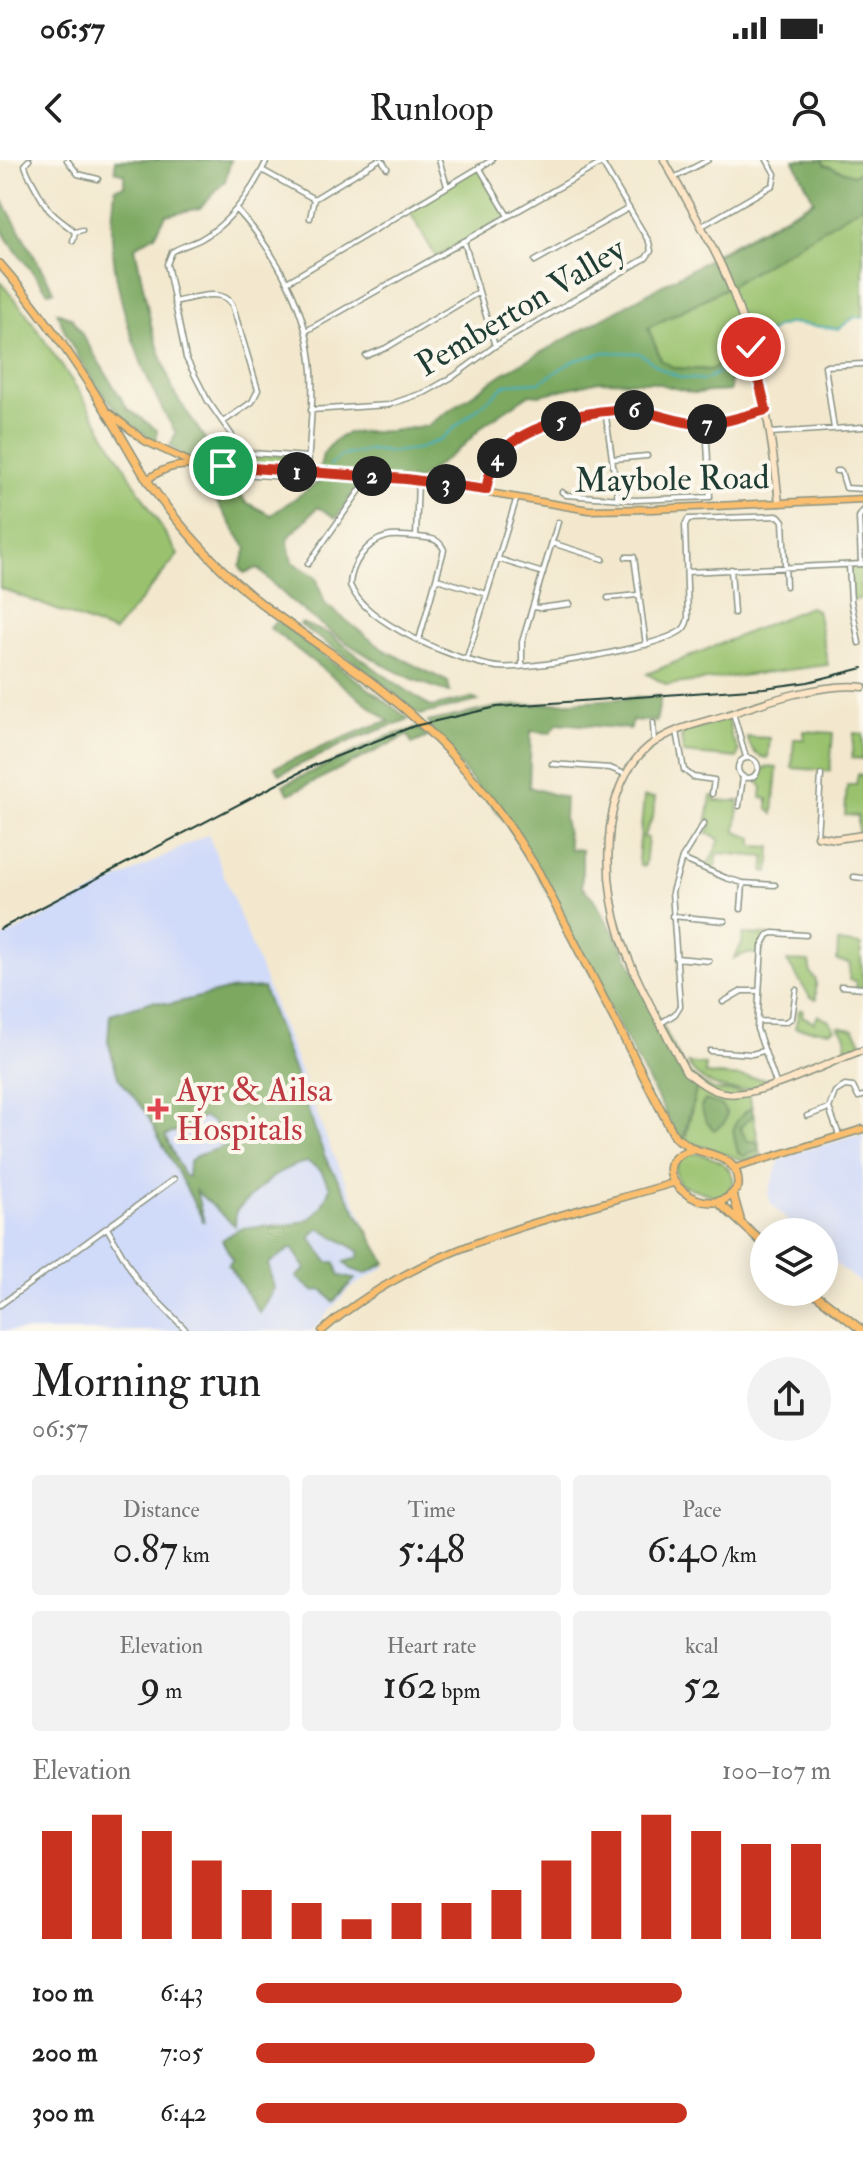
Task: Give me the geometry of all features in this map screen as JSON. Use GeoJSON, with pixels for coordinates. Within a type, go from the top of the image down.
{"type":"FeatureCollection","features":[{"type":"Feature","properties":{"kind":"highway"},"geometry":{"type":"LineString","coordinates":[[0,264],[37,306],[106,409],[147,480],[180,524],[233,580],[275,615],[402,706],[433,733],[478,782],[518,837],[539,873],[675,1137],[685,1147],[725,1159],[735,1168],[738,1176],[733,1194],[741,1221]]}},
{"type":"Feature","properties":{"kind":"highway"},"geometry":{"type":"LineString","coordinates":[[675,1137],[673,1183],[682,1192],[719,1203],[750,1230]]}},
{"type":"Feature","properties":{"kind":"highway"},"geometry":{"type":"LineString","coordinates":[[675,1160],[680,1154],[693,1149]]}},
{"type":"Feature","properties":{"kind":"highway"},"geometry":{"type":"LineString","coordinates":[[719,1203],[733,1194]]}},
{"type":"Feature","properties":{"kind":"highway"},"geometry":{"type":"LineString","coordinates":[[831,1306],[863,1331]]}},
{"type":"Feature","properties":{"kind":"main road","name":"Maybole Road"},"geometry":{"type":"LineString","coordinates":[[106,409],[145,441],[197,465]]}},
{"type":"Feature","properties":{"kind":"main road","name":"Maybole Road"},"geometry":{"type":"LineString","coordinates":[[147,480],[162,469],[197,465],[370,476],[486,490],[589,510],[863,499]]}},
{"type":"Feature","properties":{"kind":"main road"},"geometry":{"type":"LineString","coordinates":[[735,1168],[863,1129]]}},
{"type":"Feature","properties":{"kind":"main road"},"geometry":{"type":"LineString","coordinates":[[322,1331],[395,1279],[434,1260],[497,1236],[673,1183]]}},
{"type":"Feature","properties":{"kind":"street"},"geometry":{"type":"LineString","coordinates":[[29,160],[25,164],[25,172],[35,183],[48,209],[75,232]]}},
{"type":"Feature","properties":{"kind":"street"},"geometry":{"type":"LineString","coordinates":[[68,160],[78,174],[98,179]]}},
{"type":"Feature","properties":{"kind":"street"},"geometry":{"type":"LineString","coordinates":[[267,160],[237,210],[202,238],[172,252],[167,264],[186,358],[195,378],[240,447],[251,453],[308,457]]}},
{"type":"Feature","properties":{"kind":"street"},"geometry":{"type":"LineString","coordinates":[[310,218],[314,199],[380,160],[387,168]]}},
{"type":"Feature","properties":{"kind":"street"},"geometry":{"type":"LineString","coordinates":[[439,160],[447,186]]}},
{"type":"Feature","properties":{"kind":"street"},"geometry":{"type":"LineString","coordinates":[[287,282],[492,160]]}},
{"type":"Feature","properties":{"kind":"street"},"geometry":{"type":"LineString","coordinates":[[664,160],[730,286],[752,350],[766,410],[779,503]]}},
{"type":"Feature","properties":{"kind":"street"},"geometry":{"type":"LineString","coordinates":[[674,178],[708,160]]}},
{"type":"Feature","properties":{"kind":"street"},"geometry":{"type":"LineString","coordinates":[[701,227],[773,185],[775,174],[767,160]]}},
{"type":"Feature","properties":{"kind":"street"},"geometry":{"type":"LineString","coordinates":[[306,331],[604,161]]}},
{"type":"Feature","properties":{"kind":"street","name":"Pemberton Valley"},"geometry":{"type":"LineString","coordinates":[[311,410],[388,405],[411,399],[441,384],[495,346],[646,258],[650,247],[604,161]]}},
{"type":"Feature","properties":{"kind":"street"},"geometry":{"type":"LineString","coordinates":[[479,167],[508,216]]}},
{"type":"Feature","properties":{"kind":"street"},"geometry":{"type":"LineString","coordinates":[[262,170],[314,199]]}},
{"type":"Feature","properties":{"kind":"street"},"geometry":{"type":"LineString","coordinates":[[535,261],[629,208]]}},
{"type":"Feature","properties":{"kind":"street"},"geometry":{"type":"LineString","coordinates":[[237,210],[271,253],[287,282],[306,331],[312,373],[308,473]]}},
{"type":"Feature","properties":{"kind":"street"},"geometry":{"type":"LineString","coordinates":[[75,232],[82,230]]}},
{"type":"Feature","properties":{"kind":"street"},"geometry":{"type":"LineString","coordinates":[[73,241],[75,232]]}},
{"type":"Feature","properties":{"kind":"street"},"geometry":{"type":"LineString","coordinates":[[464,241],[495,346]]}},
{"type":"Feature","properties":{"kind":"street"},"geometry":{"type":"LineString","coordinates":[[366,356],[386,348],[479,292]]}},
{"type":"Feature","properties":{"kind":"street"},"geometry":{"type":"LineString","coordinates":[[174,302],[219,294],[232,304],[258,390],[252,402],[223,422]]}},
{"type":"Feature","properties":{"kind":"street"},"geometry":{"type":"LineString","coordinates":[[834,429],[825,366],[863,364]]}},
{"type":"Feature","properties":{"kind":"street"},"geometry":{"type":"LineString","coordinates":[[486,490],[492,466],[506,447],[553,424],[605,410],[637,411],[706,424],[766,410]]}},
{"type":"Feature","properties":{"kind":"street"},"geometry":{"type":"LineString","coordinates":[[605,410],[618,500]]}},
{"type":"Feature","properties":{"kind":"street"},"geometry":{"type":"LineString","coordinates":[[562,492],[566,495],[618,500],[710,497],[706,424]]}},
{"type":"Feature","properties":{"kind":"street"},"geometry":{"type":"LineString","coordinates":[[770,433],[863,427]]}},
{"type":"Feature","properties":{"kind":"street"},"geometry":{"type":"LineString","coordinates":[[613,459],[647,456]]}},
{"type":"Feature","properties":{"kind":"street"},"geometry":{"type":"LineString","coordinates":[[239,468],[238,473],[242,474],[317,479],[318,474]]}},
{"type":"Feature","properties":{"kind":"street"},"geometry":{"type":"LineString","coordinates":[[836,471],[841,471],[846,488],[863,489]]}},
{"type":"Feature","properties":{"kind":"street"},"geometry":{"type":"LineString","coordinates":[[308,564],[370,476]]}},
{"type":"Feature","properties":{"kind":"street"},"geometry":{"type":"LineString","coordinates":[[416,537],[418,480]]}},
{"type":"Feature","properties":{"kind":"street"},"geometry":{"type":"LineString","coordinates":[[467,658],[517,497]]}},
{"type":"Feature","properties":{"kind":"street"},"geometry":{"type":"LineString","coordinates":[[687,572],[862,564],[859,517],[863,511]]}},
{"type":"Feature","properties":{"kind":"street"},"geometry":{"type":"LineString","coordinates":[[419,640],[443,560],[441,544],[432,538],[387,536],[370,546],[354,565],[350,585],[354,594],[368,610],[419,640],[495,667],[522,667],[646,646],[682,630],[688,618],[685,525],[688,519],[779,516],[783,521],[786,586]]}},
{"type":"Feature","properties":{"kind":"street"},"geometry":{"type":"LineString","coordinates":[[522,667],[522,642],[558,522]]}},
{"type":"Feature","properties":{"kind":"street"},"geometry":{"type":"LineString","coordinates":[[552,543],[603,559]]}},
{"type":"Feature","properties":{"kind":"street"},"geometry":{"type":"LineString","coordinates":[[626,557],[634,557],[646,646]]}},
{"type":"Feature","properties":{"kind":"street"},"geometry":{"type":"LineString","coordinates":[[498,559],[543,573]]}},
{"type":"Feature","properties":{"kind":"street"},"geometry":{"type":"LineString","coordinates":[[849,565],[851,601],[859,643]]}},
{"type":"Feature","properties":{"kind":"street"},"geometry":{"type":"LineString","coordinates":[[731,569],[734,613]]}},
{"type":"Feature","properties":{"kind":"street"},"geometry":{"type":"LineString","coordinates":[[437,579],[487,594]]}},
{"type":"Feature","properties":{"kind":"street"},"geometry":{"type":"LineString","coordinates":[[608,598],[639,595]]}},
{"type":"Feature","properties":{"kind":"street"},"geometry":{"type":"LineString","coordinates":[[533,607],[570,604]]}},
{"type":"Feature","properties":{"kind":"street"},"geometry":{"type":"LineString","coordinates":[[863,687],[834,688],[771,700],[677,731],[654,743],[634,761],[615,799],[608,864],[611,903],[623,948],[686,1072],[705,1086],[737,1094],[776,1083],[863,1050]]}},
{"type":"Feature","properties":{"kind":"street"},"geometry":{"type":"LineString","coordinates":[[733,713],[746,757]]}},
{"type":"Feature","properties":{"kind":"street"},"geometry":{"type":"LineString","coordinates":[[653,723],[654,743]]}},
{"type":"Feature","properties":{"kind":"street"},"geometry":{"type":"LineString","coordinates":[[677,731],[685,772],[693,777],[714,780],[712,794]]}},
{"type":"Feature","properties":{"kind":"street"},"geometry":{"type":"LineString","coordinates":[[739,806],[743,777],[738,766],[746,757]]}},
{"type":"Feature","properties":{"kind":"street"},"geometry":{"type":"LineString","coordinates":[[743,777],[752,777],[758,771],[755,760],[746,757]]}},
{"type":"Feature","properties":{"kind":"street"},"geometry":{"type":"LineString","coordinates":[[552,764],[610,768],[625,774]]}},
{"type":"Feature","properties":{"kind":"street"},"geometry":{"type":"LineString","coordinates":[[821,775],[817,836],[836,839],[863,835]]}},
{"type":"Feature","properties":{"kind":"street"},"geometry":{"type":"LineString","coordinates":[[661,1024],[680,1006],[672,892],[682,858],[704,823]]}},
{"type":"Feature","properties":{"kind":"street"},"geometry":{"type":"LineString","coordinates":[[682,858],[743,883],[775,885]]}},
{"type":"Feature","properties":{"kind":"street"},"geometry":{"type":"LineString","coordinates":[[854,877],[863,878]]}},
{"type":"Feature","properties":{"kind":"street"},"geometry":{"type":"LineString","coordinates":[[741,909],[743,883]]}},
{"type":"Feature","properties":{"kind":"street"},"geometry":{"type":"LineString","coordinates":[[672,916],[725,921]]}},
{"type":"Feature","properties":{"kind":"street"},"geometry":{"type":"LineString","coordinates":[[776,1083],[758,1037],[762,946],[768,935],[773,933],[806,935]]}},
{"type":"Feature","properties":{"kind":"street"},"geometry":{"type":"LineString","coordinates":[[675,958],[709,961]]}},
{"type":"Feature","properties":{"kind":"street"},"geometry":{"type":"LineString","coordinates":[[841,986],[863,988]]}},
{"type":"Feature","properties":{"kind":"street"},"geometry":{"type":"LineString","coordinates":[[757,1021],[780,1022],[792,1018],[796,990]]}},
{"type":"Feature","properties":{"kind":"street"},"geometry":{"type":"LineString","coordinates":[[723,1002],[742,991],[759,991]]}},
{"type":"Feature","properties":{"kind":"street"},"geometry":{"type":"LineString","coordinates":[[710,1051],[752,1054],[763,1051]]}},
{"type":"Feature","properties":{"kind":"street"},"geometry":{"type":"LineString","coordinates":[[839,1135],[829,1108],[835,1092],[845,1086],[853,1087],[858,1097],[863,1096]]}},
{"type":"Feature","properties":{"kind":"street"},"geometry":{"type":"LineString","coordinates":[[807,1116],[829,1108]]}},
{"type":"Feature","properties":{"kind":"street"},"geometry":{"type":"LineString","coordinates":[[0,1305],[174,1179]]}},
{"type":"Feature","properties":{"kind":"street"},"geometry":{"type":"LineString","coordinates":[[107,1228],[137,1280],[187,1331]]}},
{"type":"Feature","properties":{"kind":"shaded area","name":"Ayr & Ailsa Hospitals"},"geometry":{"type":"Polygon","coordinates":[[[208,834],[331,1150],[385,1267],[349,1289],[312,1331],[0,1331],[0,939],[208,834]]]}},
{"type":"Feature","properties":{"kind":"shaded area"},"geometry":{"type":"Polygon","coordinates":[[[863,1134],[863,1286],[838,1265],[838,1218],[784,1218],[771,1204],[768,1194],[779,1161],[801,1151],[863,1134]]]}},
{"type":"Feature","properties":{"kind":"green space"},"geometry":{"type":"Polygon","coordinates":[[[115,160],[231,160],[225,181],[200,208],[166,215],[155,235],[135,247],[152,329],[174,393],[223,466],[197,465],[170,446],[176,433],[142,365],[125,313],[114,262],[112,226],[115,188],[124,186],[124,174],[115,171],[115,160]]]}},
{"type":"Feature","properties":{"kind":"green space"},"geometry":{"type":"Polygon","coordinates":[[[794,160],[863,160],[863,317],[854,317],[839,329],[791,323],[776,327],[752,347],[710,370],[674,368],[661,360],[648,328],[730,286],[715,254],[814,200],[794,160]]]}},
{"type":"Feature","properties":{"kind":"green space"},"geometry":{"type":"Polygon","coordinates":[[[794,160],[822,160],[825,165],[853,175],[863,170],[863,205],[730,286],[648,328],[661,360],[674,368],[710,370],[751,347],[753,353],[731,369],[730,391],[693,393],[652,382],[599,381],[540,395],[530,394],[485,424],[462,447],[418,480],[308,473],[320,467],[323,454],[333,442],[347,433],[427,426],[502,374],[814,201],[794,160]]]}},
{"type":"Feature","properties":{"kind":"green space"},"geometry":{"type":"Polygon","coordinates":[[[479,167],[508,216],[436,257],[408,209],[479,167]]]}},
{"type":"Feature","properties":{"kind":"green space"},"geometry":{"type":"Polygon","coordinates":[[[0,196],[54,291],[48,292],[7,239],[0,226],[0,196]]]}},
{"type":"Feature","properties":{"kind":"green space"},"geometry":{"type":"Polygon","coordinates":[[[0,282],[24,310],[82,396],[178,555],[114,632],[0,588],[0,282]]]}},
{"type":"Feature","properties":{"kind":"green space"},"geometry":{"type":"Polygon","coordinates":[[[57,312],[72,318],[127,408],[157,430],[157,440],[137,429],[95,384],[73,348],[57,312]]]}},
{"type":"Feature","properties":{"kind":"green space"},"geometry":{"type":"Polygon","coordinates":[[[240,447],[251,453],[308,457],[308,473],[239,468],[240,447]]]}},
{"type":"Feature","properties":{"kind":"green space"},"geometry":{"type":"Polygon","coordinates":[[[216,472],[232,476],[245,502],[271,515],[323,479],[358,482],[336,518],[318,507],[287,539],[292,562],[316,577],[325,604],[384,650],[448,682],[450,692],[399,672],[346,642],[298,606],[258,568],[244,573],[240,567],[247,549],[198,473],[216,472]]]}},
{"type":"Feature","properties":{"kind":"green space"},"geometry":{"type":"Polygon","coordinates":[[[863,564],[863,584],[860,585],[863,598],[851,601],[849,565],[863,564]]]}},
{"type":"Feature","properties":{"kind":"green space"},"geometry":{"type":"Polygon","coordinates":[[[809,607],[817,610],[828,665],[667,685],[647,674],[809,607]]]}},
{"type":"Feature","properties":{"kind":"green space"},"geometry":{"type":"Polygon","coordinates":[[[277,620],[409,719],[350,741],[280,774],[275,767],[389,721],[270,628],[277,620]]]}},
{"type":"Feature","properties":{"kind":"green space"},"geometry":{"type":"Polygon","coordinates":[[[301,623],[329,634],[431,707],[472,698],[478,701],[420,715],[301,623]]]}},
{"type":"Feature","properties":{"kind":"green space"},"geometry":{"type":"Polygon","coordinates":[[[661,696],[656,722],[632,720],[631,729],[558,723],[550,733],[531,731],[529,787],[565,798],[564,818],[570,849],[582,850],[582,887],[593,898],[623,948],[686,1072],[698,1081],[682,1144],[518,837],[433,733],[428,722],[497,707],[661,696]]]}},
{"type":"Feature","properties":{"kind":"green space"},"geometry":{"type":"Polygon","coordinates":[[[726,719],[739,751],[737,758],[683,753],[681,736],[686,731],[726,719]]]}},
{"type":"Feature","properties":{"kind":"green space"},"geometry":{"type":"Polygon","coordinates":[[[418,728],[428,737],[412,744],[408,735],[289,794],[283,785],[389,736],[418,728]]]}},
{"type":"Feature","properties":{"kind":"green space"},"geometry":{"type":"Polygon","coordinates":[[[804,731],[833,733],[830,771],[792,768],[794,739],[804,739],[804,731]]]}},
{"type":"Feature","properties":{"kind":"green space"},"geometry":{"type":"Polygon","coordinates":[[[854,733],[863,734],[863,759],[852,758],[854,733]]]}},
{"type":"Feature","properties":{"kind":"green space"},"geometry":{"type":"Polygon","coordinates":[[[747,737],[770,738],[768,758],[754,751],[747,737]]]}},
{"type":"Feature","properties":{"kind":"green space"},"geometry":{"type":"Polygon","coordinates":[[[765,767],[777,768],[773,814],[768,809],[768,799],[761,798],[762,787],[758,781],[765,767]]]}},
{"type":"Feature","properties":{"kind":"green space"},"geometry":{"type":"Polygon","coordinates":[[[858,774],[863,775],[863,832],[858,833],[858,816],[845,815],[847,785],[856,785],[858,774]]]}},
{"type":"Feature","properties":{"kind":"green space"},"geometry":{"type":"Polygon","coordinates":[[[711,796],[715,796],[715,801],[739,801],[736,832],[753,838],[753,846],[771,847],[769,872],[764,872],[765,857],[718,853],[715,873],[706,869],[720,840],[707,833],[712,824],[707,820],[711,796]]]}},
{"type":"Feature","properties":{"kind":"green space"},"geometry":{"type":"Polygon","coordinates":[[[644,797],[655,798],[653,817],[643,837],[648,838],[645,866],[640,865],[638,860],[644,797]]]}},
{"type":"Feature","properties":{"kind":"green space"},"geometry":{"type":"Polygon","coordinates":[[[743,934],[768,935],[761,955],[747,953],[734,958],[742,944],[743,934]]]}},
{"type":"Feature","properties":{"kind":"green space"},"geometry":{"type":"Polygon","coordinates":[[[838,942],[861,945],[863,988],[856,988],[856,981],[849,980],[850,963],[837,961],[838,942]]]}},
{"type":"Feature","properties":{"kind":"green space"},"geometry":{"type":"Polygon","coordinates":[[[787,961],[809,962],[811,974],[816,980],[816,999],[810,997],[787,961]]]}},
{"type":"Feature","properties":{"kind":"green space"},"geometry":{"type":"Polygon","coordinates":[[[263,988],[325,1157],[386,1263],[365,1274],[351,1269],[344,1262],[358,1258],[359,1251],[319,1228],[310,1237],[328,1262],[335,1262],[340,1276],[355,1279],[333,1302],[323,1290],[313,1291],[296,1277],[306,1269],[292,1248],[268,1264],[274,1288],[260,1313],[228,1265],[233,1260],[222,1240],[241,1229],[297,1224],[307,1220],[324,1203],[330,1187],[321,1171],[308,1162],[287,1168],[236,1211],[235,1226],[196,1191],[204,1222],[145,1111],[118,1077],[108,1041],[110,1014],[153,1001],[171,1004],[227,990],[263,988]],[[204,1117],[184,1131],[165,1136],[184,1176],[188,1177],[189,1162],[196,1156],[226,1146],[214,1123],[204,1117]]]}},
{"type":"Feature","properties":{"kind":"green space"},"geometry":{"type":"Polygon","coordinates":[[[799,1010],[803,1010],[802,1016],[814,1022],[818,1015],[829,1020],[835,1029],[795,1028],[799,1010]]]}},
{"type":"Feature","properties":{"kind":"green space"},"geometry":{"type":"Polygon","coordinates":[[[838,1026],[853,1029],[863,1044],[845,1049],[846,1036],[838,1026]]]}},
{"type":"Feature","properties":{"kind":"green space"},"geometry":{"type":"Polygon","coordinates":[[[687,1063],[706,1065],[705,1074],[768,1079],[747,1089],[724,1088],[703,1079],[687,1063]]]}},
{"type":"Feature","properties":{"kind":"green space"},"geometry":{"type":"Polygon","coordinates":[[[698,1081],[714,1090],[749,1093],[761,1155],[746,1161],[685,1141],[698,1081]]]}},
{"type":"Feature","properties":{"kind":"green space"},"geometry":{"type":"Polygon","coordinates":[[[705,1100],[721,1105],[727,1114],[724,1123],[714,1130],[706,1121],[701,1107],[705,1100]]]}},
{"type":"Feature","properties":{"kind":"green space"},"geometry":{"type":"Polygon","coordinates":[[[750,1108],[754,1115],[740,1127],[747,1141],[755,1141],[760,1150],[744,1156],[738,1153],[734,1128],[738,1119],[750,1108]]]}},
{"type":"Feature","properties":{"kind":"green space"},"geometry":{"type":"Polygon","coordinates":[[[689,1153],[710,1157],[728,1168],[734,1181],[726,1194],[714,1196],[679,1184],[675,1170],[680,1159],[689,1153]]]}},
{"type":"Feature","properties":{"kind":"waterway"},"geometry":{"type":"LineString","coordinates":[[330,465],[341,456],[370,450],[391,452],[418,449],[441,439],[507,384],[540,382],[573,361],[605,352],[639,353],[663,370],[682,378],[705,380],[739,360],[776,327],[791,323],[839,329],[855,317],[863,318]]}},
{"type":"Feature","properties":{"kind":"railway"},"geometry":{"type":"LineString","coordinates":[[0,929],[312,766],[414,726],[497,707],[764,688],[808,682],[863,668]]}},
{"type":"Feature","properties":{"kind":"place","name":"Ayr & Ailsa Hospitals"},"geometry":{"type":"Point","coordinates":[158,1109]}},
{"type":"Feature","properties":{"kind":"route"},"geometry":{"type":"LineString","coordinates":[[223,466],[406,479],[486,490],[492,466],[506,447],[542,428],[589,412],[637,411],[706,424],[766,410],[751,347]]}}]}
